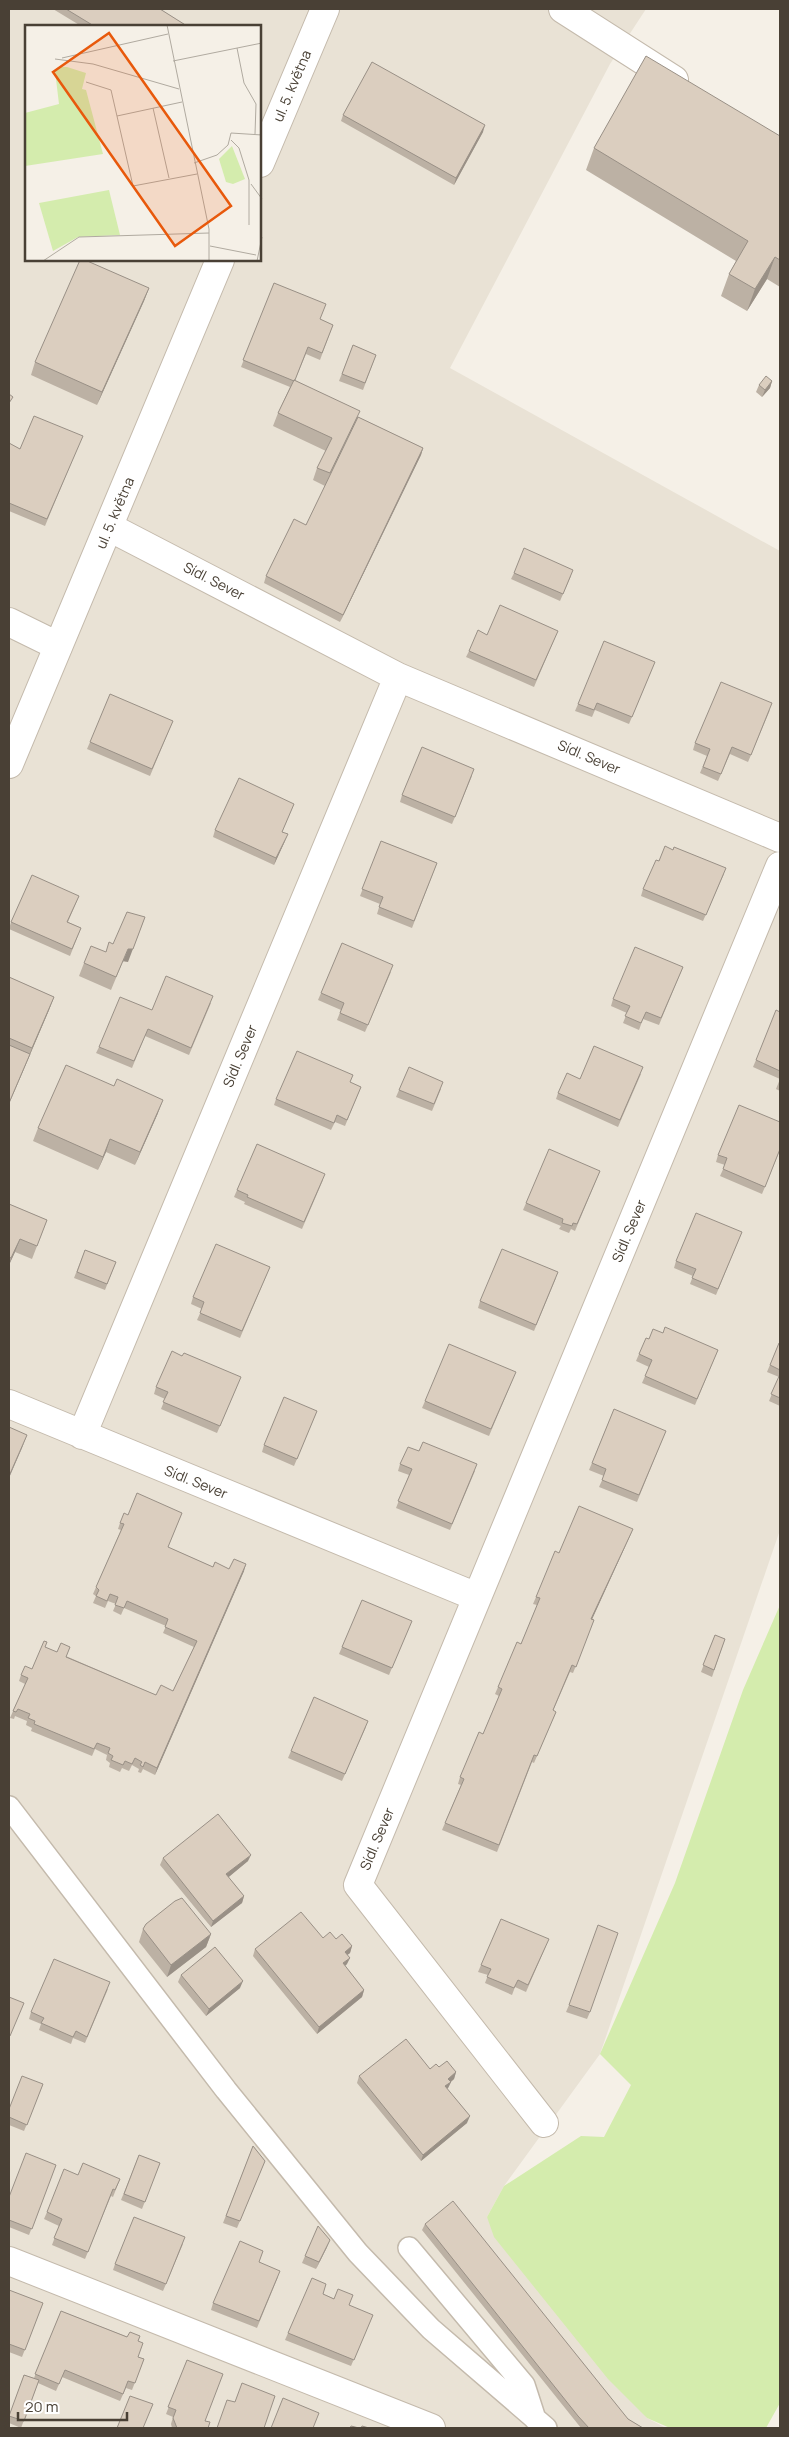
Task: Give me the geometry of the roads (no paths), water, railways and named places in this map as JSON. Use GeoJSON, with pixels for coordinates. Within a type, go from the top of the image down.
{"type":"FeatureCollection","features":[{"type":"Feature","properties":{"kind":"street","name":"ul. 5. května"},"geometry":{"type":"LineString","coordinates":[[261,161],[325,9]]}},
{"type":"Feature","properties":{"kind":"street"},"geometry":{"type":"LineString","coordinates":[[563,9],[693,93]]}},
{"type":"Feature","properties":{"kind":"street","name":"ul. 5. května"},"geometry":{"type":"LineString","coordinates":[[9,764],[220,261]]}},
{"type":"Feature","properties":{"kind":"street","name":"Sídl. Sever"},"geometry":{"type":"LineString","coordinates":[[109,527],[398,677],[780,838]]}},
{"type":"Feature","properties":{"kind":"street"},"geometry":{"type":"LineString","coordinates":[[9,622],[58,646]]}},
{"type":"Feature","properties":{"kind":"street","name":"Sídl. Sever"},"geometry":{"type":"LineString","coordinates":[[82,1435],[398,677]]}},
{"type":"Feature","properties":{"kind":"street","name":"Sídl. Sever"},"geometry":{"type":"LineString","coordinates":[[544,2123],[358,1886],[780,866]]}},
{"type":"Feature","properties":{"kind":"street","name":"Sídl. Sever"},"geometry":{"type":"LineString","coordinates":[[9,1404],[477,1597]]}},
{"type":"Feature","properties":{"kind":"street"},"geometry":{"type":"LineString","coordinates":[[9,2261],[431,2428]]}},
{"type":"Feature","properties":{"kind":"lane"},"geometry":{"type":"LineString","coordinates":[[9,1807],[226,2090],[358,2252],[431,2329],[540,2424]]}},
{"type":"Feature","properties":{"kind":"lane"},"geometry":{"type":"LineString","coordinates":[[409,2248],[524,2385],[540,2424]]}}]}
